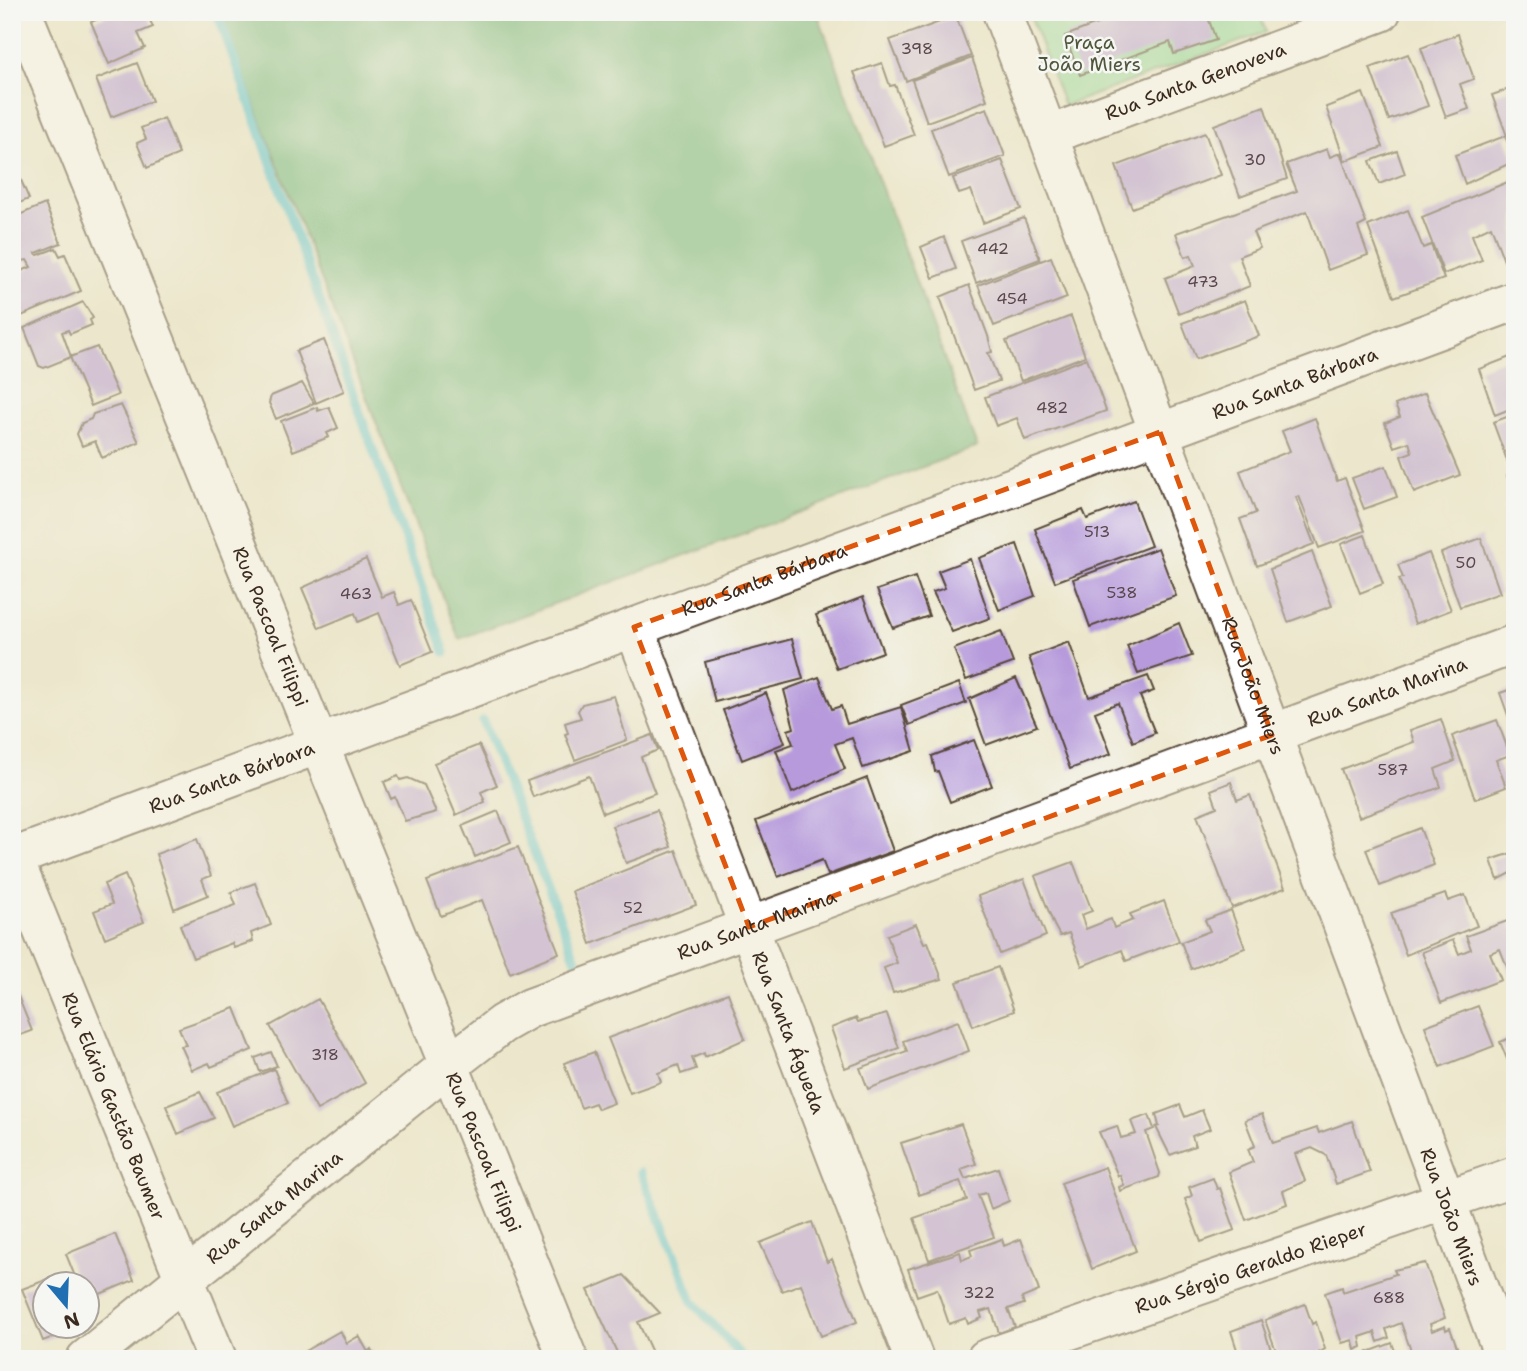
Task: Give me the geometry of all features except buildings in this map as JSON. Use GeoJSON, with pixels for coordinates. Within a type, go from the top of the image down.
{"type":"FeatureCollection","features":[{"type":"Feature","properties":{"kind":"street","name":"Rua Pascoal Filippi"},"geometry":{"type":"LineString","coordinates":[[22,12],[568,1359]]}},
{"type":"Feature","properties":{"kind":"street","name":"Rua João Miers"},"geometry":{"type":"LineString","coordinates":[[1002,12],[1505,1359]]}},
{"type":"Feature","properties":{"kind":"street","name":"Rua Santa Genoveva"},"geometry":{"type":"LineString","coordinates":[[1049,135],[1381,12]]}},
{"type":"Feature","properties":{"kind":"street","name":"Rua Santa Bárbara"},"geometry":{"type":"LineString","coordinates":[[13,857],[1515,301]]}},
{"type":"Feature","properties":{"kind":"street","name":"Rua Santa Águeda"},"geometry":{"type":"LineString","coordinates":[[634,627],[915,1359]]}},
{"type":"Feature","properties":{"kind":"street","name":"Rua Santa Marina"},"geometry":{"type":"LineString","coordinates":[[86,1359],[449,1065],[502,1024],[530,1008],[1515,643]]}},
{"type":"Feature","properties":{"kind":"street","name":"Rua Elário Gastão Baumer"},"geometry":{"type":"LineString","coordinates":[[13,857],[216,1359]]}},
{"type":"Feature","properties":{"kind":"street","name":"Rua Sérgio Geraldo Rieper"},"geometry":{"type":"LineString","coordinates":[[986,1359],[1515,1176]]}},
{"type":"Feature","properties":{"kind":"highlighted area"},"geometry":{"type":"Polygon","coordinates":[[[1160,432],[1272,735],[749,927],[634,627],[1160,432]]]}},
{"type":"Feature","properties":{"kind":"green space"},"geometry":{"type":"Polygon","coordinates":[[[219,12],[817,12],[977,447],[459,639],[219,12]]]}},
{"type":"Feature","properties":{"kind":"green space","name":"Praça João Miers"},"geometry":{"type":"Polygon","coordinates":[[[1029,12],[1259,12],[1266,32],[1064,106],[1029,12]]]}},
{"type":"Feature","properties":{"kind":"waterway"},"geometry":{"type":"LineString","coordinates":[[217,12],[445,652]]}},
{"type":"Feature","properties":{"kind":"waterway"},"geometry":{"type":"LineString","coordinates":[[483,721],[576,960]]}},
{"type":"Feature","properties":{"kind":"waterway"},"geometry":{"type":"LineString","coordinates":[[641,1172],[693,1302],[744,1359]]}}]}
